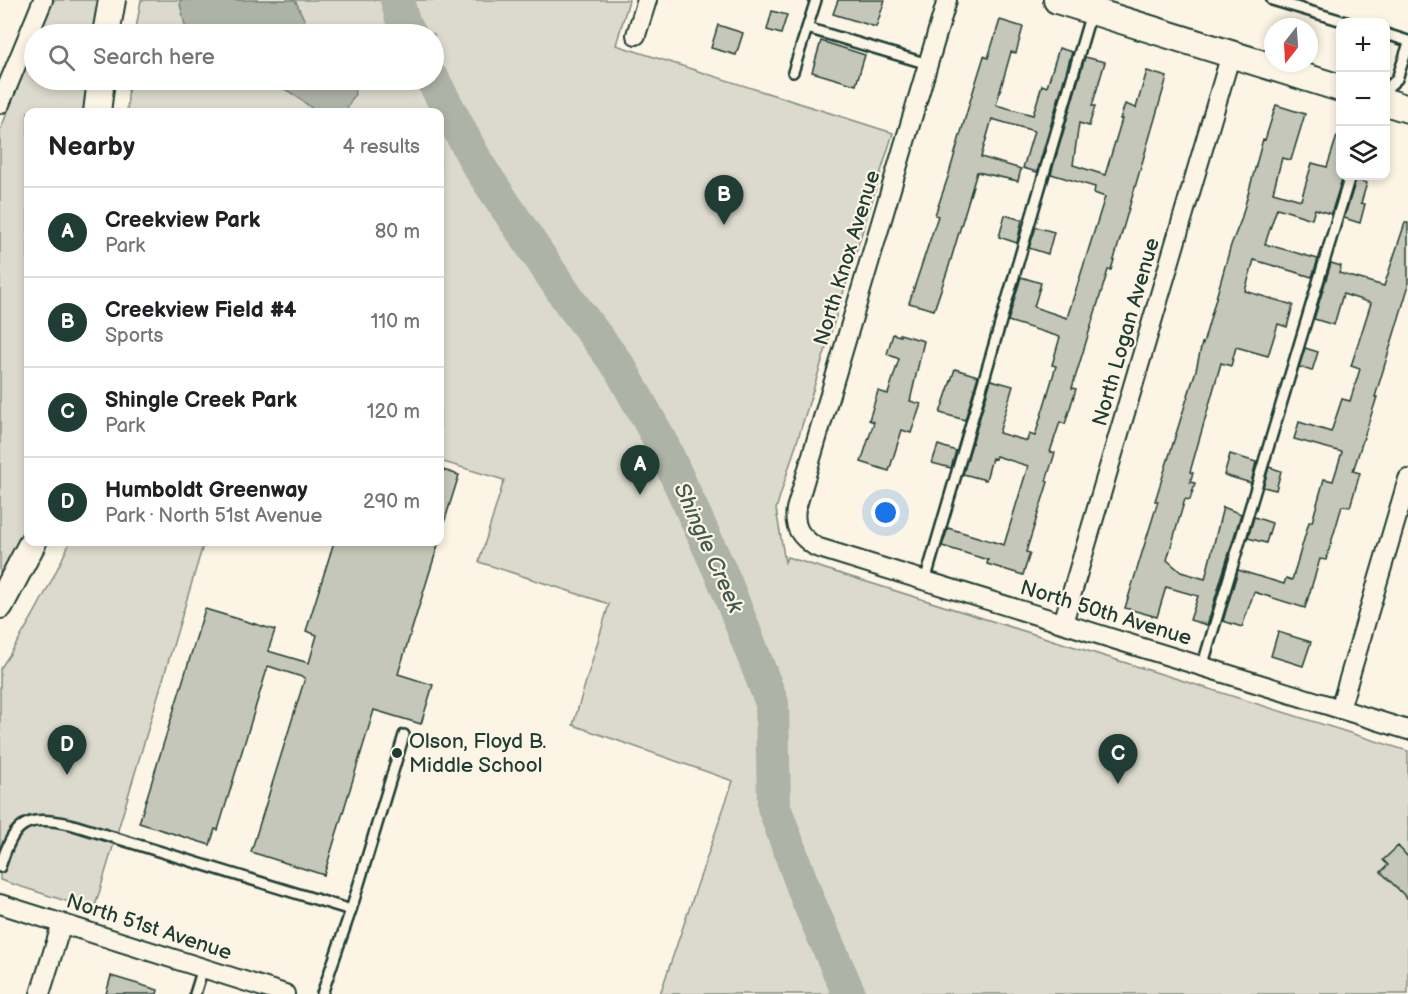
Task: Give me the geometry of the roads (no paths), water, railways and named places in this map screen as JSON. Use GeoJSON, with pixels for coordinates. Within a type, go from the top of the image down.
{"type":"FeatureCollection","features":[{"type":"Feature","properties":{"kind":"street"},"geometry":{"type":"LineString","coordinates":[[33,24],[43,0]]}},
{"type":"Feature","properties":{"kind":"street"},"geometry":{"type":"LineString","coordinates":[[108,24],[112,0]]}},
{"type":"Feature","properties":{"kind":"street"},"geometry":{"type":"LineString","coordinates":[[636,35],[647,0]]}},
{"type":"Feature","properties":{"kind":"street","name":"North Knox Avenue"},"geometry":{"type":"LineString","coordinates":[[797,529],[794,519],[796,509],[947,0]]}},
{"type":"Feature","properties":{"kind":"street"},"geometry":{"type":"LineString","coordinates":[[1057,0],[1336,86]]}},
{"type":"Feature","properties":{"kind":"street"},"geometry":{"type":"LineString","coordinates":[[0,104],[24,46]]}},
{"type":"Feature","properties":{"kind":"street","name":"North Logan Avenue"},"geometry":{"type":"LineString","coordinates":[[1064,623],[1232,54]]}},
{"type":"Feature","properties":{"kind":"street"},"geometry":{"type":"LineString","coordinates":[[98,108],[100,90]]}},
{"type":"Feature","properties":{"kind":"street"},"geometry":{"type":"LineString","coordinates":[[1390,103],[1408,109]]}},
{"type":"Feature","properties":{"kind":"street"},"geometry":{"type":"LineString","coordinates":[[1340,709],[1408,479]]}},
{"type":"Feature","properties":{"kind":"street","name":"North 50th Avenue"},"geometry":{"type":"LineString","coordinates":[[797,529],[803,539],[816,547],[1408,730]]}},
{"type":"Feature","properties":{"kind":"street"},"geometry":{"type":"LineString","coordinates":[[0,604],[31,546]]}},
{"type":"Feature","properties":{"kind":"street","name":"North 51st Avenue"},"geometry":{"type":"LineString","coordinates":[[0,904],[285,994]]}},
{"type":"Feature","properties":{"kind":"street"},"geometry":{"type":"LineString","coordinates":[[40,994],[62,923]]}},
{"type":"Feature","properties":{"kind":"lane"},"geometry":{"type":"LineString","coordinates":[[793,72],[816,0]]}},
{"type":"Feature","properties":{"kind":"lane"},"geometry":{"type":"LineString","coordinates":[[1272,0],[1336,19]]}},
{"type":"Feature","properties":{"kind":"lane"},"geometry":{"type":"LineString","coordinates":[[925,581],[1092,11]]}},
{"type":"Feature","properties":{"kind":"lane"},"geometry":{"type":"LineString","coordinates":[[807,28],[928,64]]}},
{"type":"Feature","properties":{"kind":"lane"},"geometry":{"type":"LineString","coordinates":[[1390,36],[1408,43],[1397,79],[1390,85]]}},
{"type":"Feature","properties":{"kind":"lane"},"geometry":{"type":"LineString","coordinates":[[1202,667],[1349,180]]}},
{"type":"Feature","properties":{"kind":"lane"},"geometry":{"type":"LineString","coordinates":[[322,994],[351,910],[404,735]]}},
{"type":"Feature","properties":{"kind":"lane"},"geometry":{"type":"LineString","coordinates":[[0,867],[12,834],[25,823],[46,819],[70,824],[351,910]]}},
{"type":"Feature","properties":{"kind":"lane"},"geometry":{"type":"LineString","coordinates":[[195,994],[203,968]]}},
{"type":"Feature","properties":{"kind":"waterway","name":"Shingle Creek"},"geometry":{"type":"LineString","coordinates":[[397,0],[404,24]]}},
{"type":"Feature","properties":{"kind":"waterway","name":"Shingle Creek"},"geometry":{"type":"LineString","coordinates":[[438,90],[478,165],[570,302],[620,368],[661,442],[725,582],[772,703],[774,807],[807,898],[849,994]]}},
{"type":"Feature","properties":{"kind":"place","name":"Creekview Field #4"},"geometry":{"type":"Point","coordinates":[724,225]}},
{"type":"Feature","properties":{"kind":"place","name":"Creekview Park"},"geometry":{"type":"Point","coordinates":[640,495]}},
{"type":"Feature","properties":{"kind":"place","name":"Olson, Floyd B. Middle School"},"geometry":{"type":"Point","coordinates":[397,753]}},
{"type":"Feature","properties":{"kind":"place","name":"Humboldt Greenway"},"geometry":{"type":"Point","coordinates":[67,775]}},
{"type":"Feature","properties":{"kind":"place","name":"Shingle Creek Park"},"geometry":{"type":"Point","coordinates":[1118,784]}}]}
